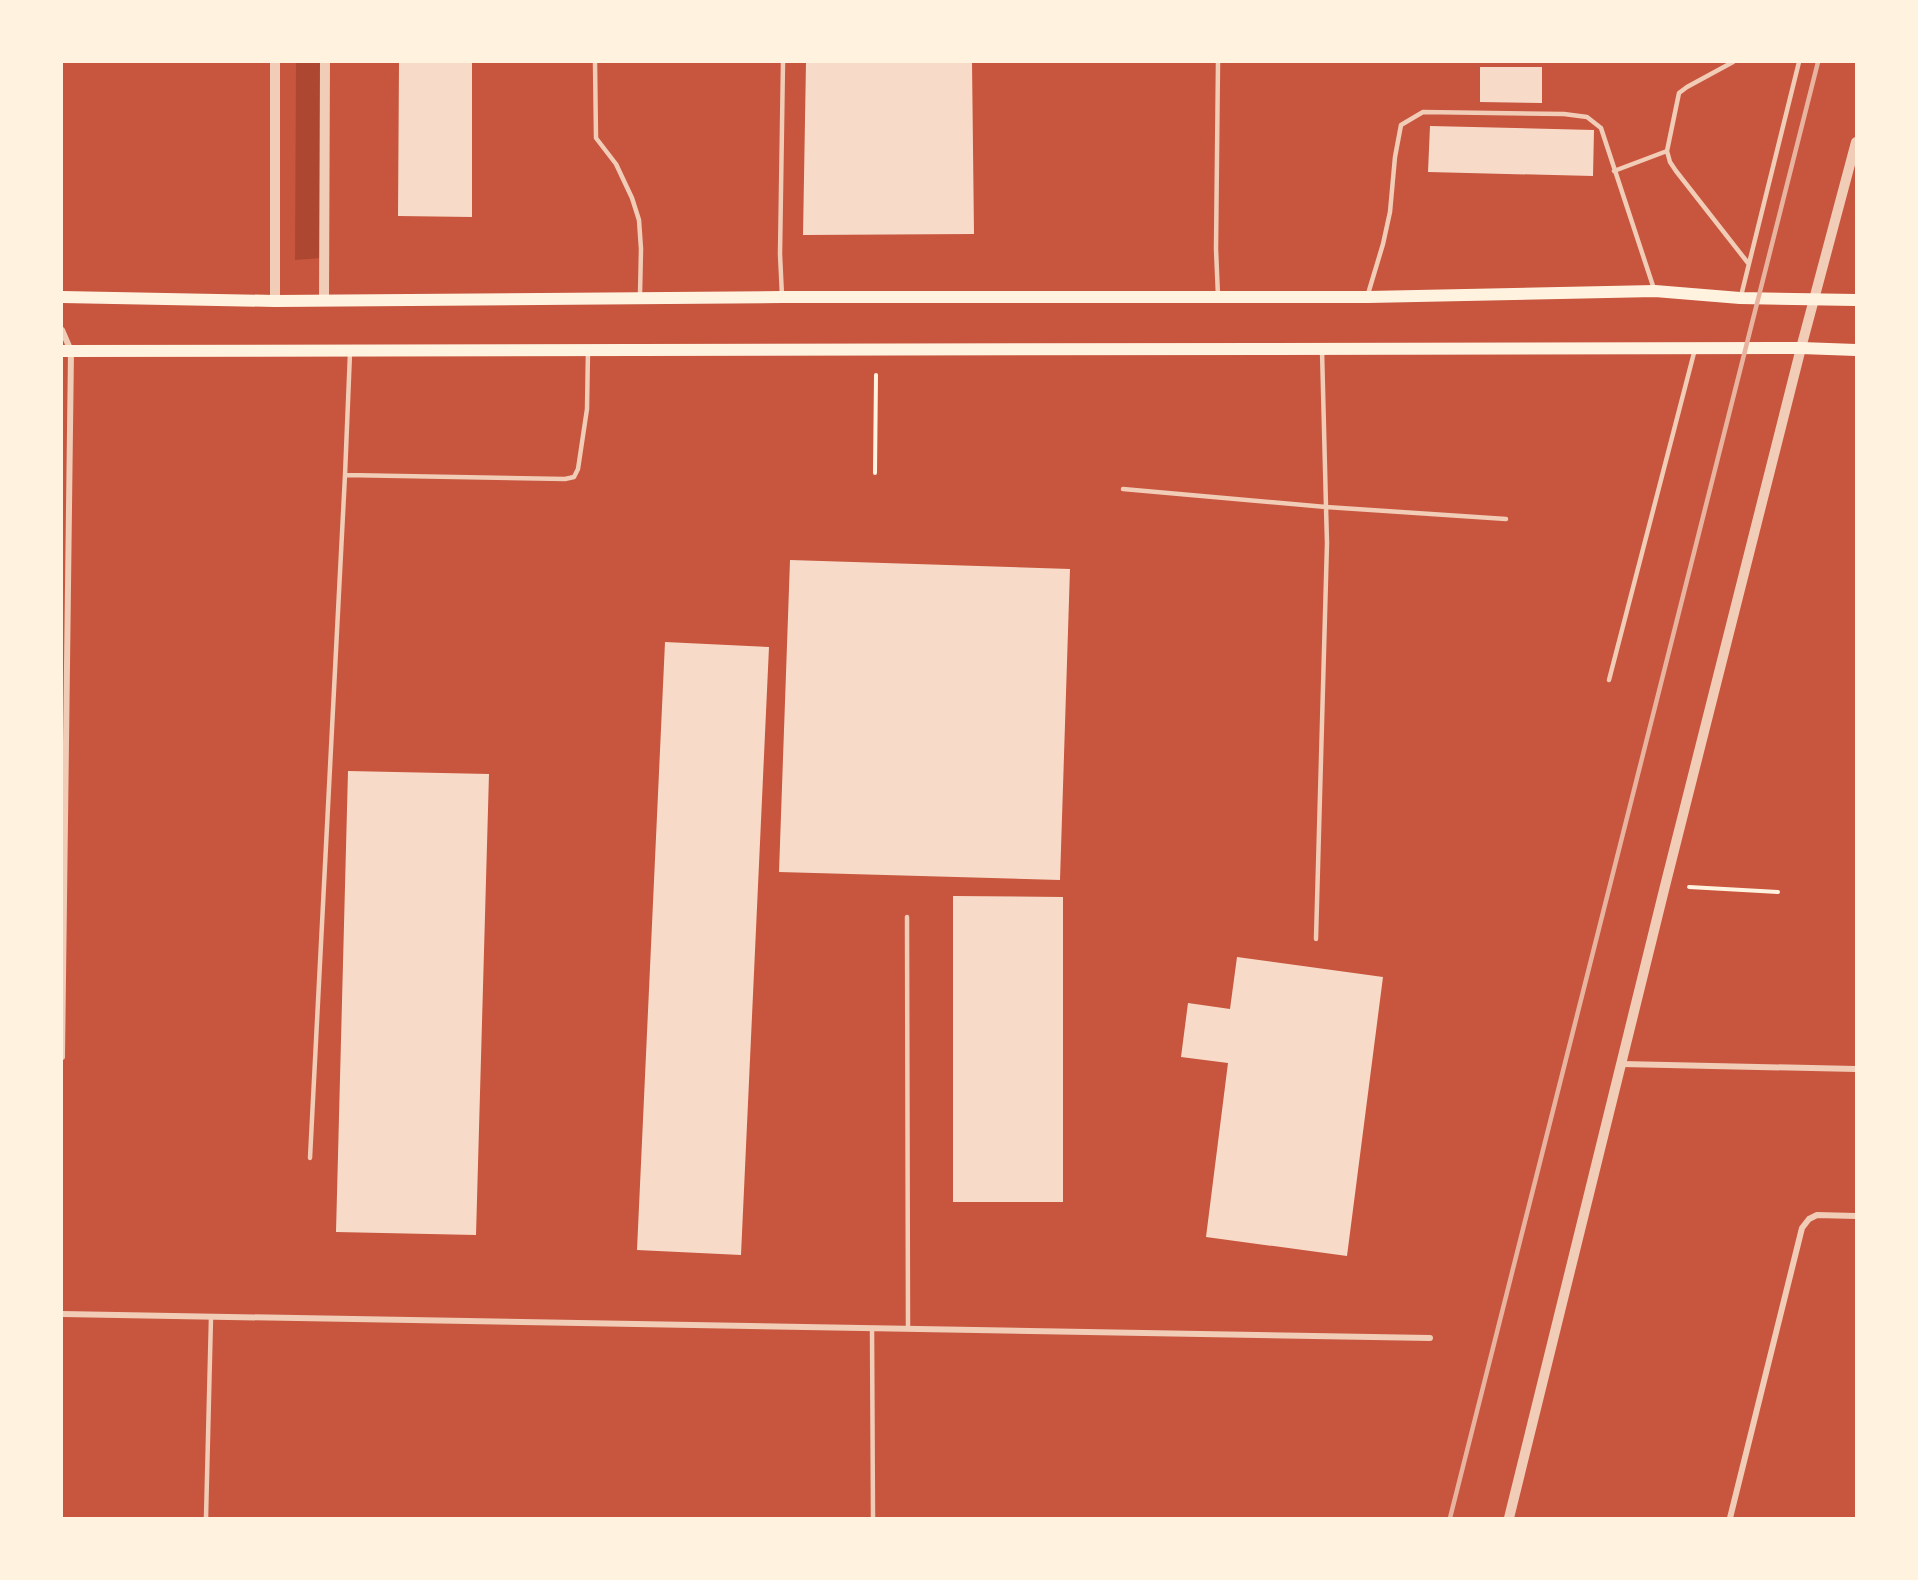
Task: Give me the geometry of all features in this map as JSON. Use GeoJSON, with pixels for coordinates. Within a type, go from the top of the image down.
{"type":"FeatureCollection","features":[{"type":"Feature","properties":{"kind":"main road"},"geometry":{"type":"LineString","coordinates":[[62,297],[275,302],[782,297],[1368,297],[1655,291],[1740,298],[1857,300]]}},
{"type":"Feature","properties":{"kind":"main road"},"geometry":{"type":"LineString","coordinates":[[66,351],[1801,348],[1857,351]]}},
{"type":"Feature","properties":{"kind":"street"},"geometry":{"type":"LineString","coordinates":[[275,62],[275,302]]}},
{"type":"Feature","properties":{"kind":"street"},"geometry":{"type":"LineString","coordinates":[[324,301],[325,62]]}},
{"type":"Feature","properties":{"kind":"street"},"geometry":{"type":"LineString","coordinates":[[1509,1518],[1801,348],[1857,142]]}},
{"type":"Feature","properties":{"kind":"street"},"geometry":{"type":"LineString","coordinates":[[62,330],[66,351],[62,1057]]}},
{"type":"Feature","properties":{"kind":"street"},"geometry":{"type":"LineString","coordinates":[[1622,1064],[1857,1069]]}},
{"type":"Feature","properties":{"kind":"street"},"geometry":{"type":"LineString","coordinates":[[1730,1518],[1802,1228],[1809,1218],[1817,1215],[1857,1215]]}},
{"type":"Feature","properties":{"kind":"street"},"geometry":{"type":"LineString","coordinates":[[62,1314],[1430,1338]]}},
{"type":"Feature","properties":{"kind":"lane"},"geometry":{"type":"LineString","coordinates":[[595,62],[597,138],[616,164],[632,198],[639,220],[640,298]]}},
{"type":"Feature","properties":{"kind":"lane"},"geometry":{"type":"LineString","coordinates":[[782,297],[780,254],[783,62]]}},
{"type":"Feature","properties":{"kind":"lane"},"geometry":{"type":"LineString","coordinates":[[1218,62],[1216,249],[1218,298]]}},
{"type":"Feature","properties":{"kind":"lane"},"geometry":{"type":"LineString","coordinates":[[1733,62],[1679,93],[1666,151],[1670,162],[1748,263]]}},
{"type":"Feature","properties":{"kind":"lane"},"geometry":{"type":"LineString","coordinates":[[1740,298],[1799,62]]}},
{"type":"Feature","properties":{"kind":"lane"},"geometry":{"type":"LineString","coordinates":[[1368,297],[1390,212],[1401,125],[1423,112],[1564,114],[1587,117],[1600,128],[1655,291]]}},
{"type":"Feature","properties":{"kind":"lane"},"geometry":{"type":"LineString","coordinates":[[1614,171],[1666,151]]}},
{"type":"Feature","properties":{"kind":"lane"},"geometry":{"type":"LineString","coordinates":[[1609,680],[1695,349]]}},
{"type":"Feature","properties":{"kind":"lane"},"geometry":{"type":"LineString","coordinates":[[310,1158],[350,350]]}},
{"type":"Feature","properties":{"kind":"lane"},"geometry":{"type":"LineString","coordinates":[[345,476],[565,479],[574,477],[578,469],[587,409],[588,350]]}},
{"type":"Feature","properties":{"kind":"lane"},"geometry":{"type":"LineString","coordinates":[[1316,939],[1327,543],[1322,350]]}},
{"type":"Feature","properties":{"kind":"lane"},"geometry":{"type":"LineString","coordinates":[[1123,489],[1326,507],[1506,519]]}},
{"type":"Feature","properties":{"kind":"lane"},"geometry":{"type":"LineString","coordinates":[[907,917],[908,1329]]}},
{"type":"Feature","properties":{"kind":"lane"},"geometry":{"type":"LineString","coordinates":[[206,1518],[212,1317]]}},
{"type":"Feature","properties":{"kind":"lane"},"geometry":{"type":"LineString","coordinates":[[872,1328],[873,1518]]}},
{"type":"Feature","properties":{"kind":"path"},"geometry":{"type":"LineString","coordinates":[[875,473],[877,350]]}},
{"type":"Feature","properties":{"kind":"path"},"geometry":{"type":"LineString","coordinates":[[1665,886],[1778,892]]}},
{"type":"Feature","properties":{"kind":"shaded area"},"geometry":{"type":"Polygon","coordinates":[[[296,62],[321,62],[320,258],[295,260],[296,62]]]}},
{"type":"Feature","properties":{"kind":"building"},"geometry":{"type":"Polygon","coordinates":[[[399,62],[472,62],[472,217],[398,216],[399,62]]]}},
{"type":"Feature","properties":{"kind":"building"},"geometry":{"type":"Polygon","coordinates":[[[806,62],[972,62],[974,234],[803,235],[806,62]]]}},
{"type":"Feature","properties":{"kind":"building"},"geometry":{"type":"Polygon","coordinates":[[[1480,67],[1542,67],[1542,103],[1480,102],[1480,67]]]}},
{"type":"Feature","properties":{"kind":"building"},"geometry":{"type":"Polygon","coordinates":[[[1430,126],[1594,130],[1593,176],[1428,172],[1430,126]]]}},
{"type":"Feature","properties":{"kind":"building"},"geometry":{"type":"Polygon","coordinates":[[[790,560],[1070,569],[1060,880],[779,872],[790,560]]]}},
{"type":"Feature","properties":{"kind":"building"},"geometry":{"type":"Polygon","coordinates":[[[665,642],[769,647],[741,1255],[637,1250],[665,642]]]}},
{"type":"Feature","properties":{"kind":"building"},"geometry":{"type":"Polygon","coordinates":[[[348,771],[489,774],[476,1235],[336,1232],[348,771]]]}},
{"type":"Feature","properties":{"kind":"building"},"geometry":{"type":"Polygon","coordinates":[[[953,896],[1063,897],[1063,1202],[953,1202],[953,896]]]}},
{"type":"Feature","properties":{"kind":"building"},"geometry":{"type":"Polygon","coordinates":[[[1237,957],[1383,977],[1347,1256],[1206,1237],[1228,1063],[1181,1057],[1188,1003],[1230,1009],[1237,957]]]}},
{"type":"Feature","properties":{"kind":"railway"},"geometry":{"type":"LineString","coordinates":[[1450,1518],[1818,62]]}}]}
